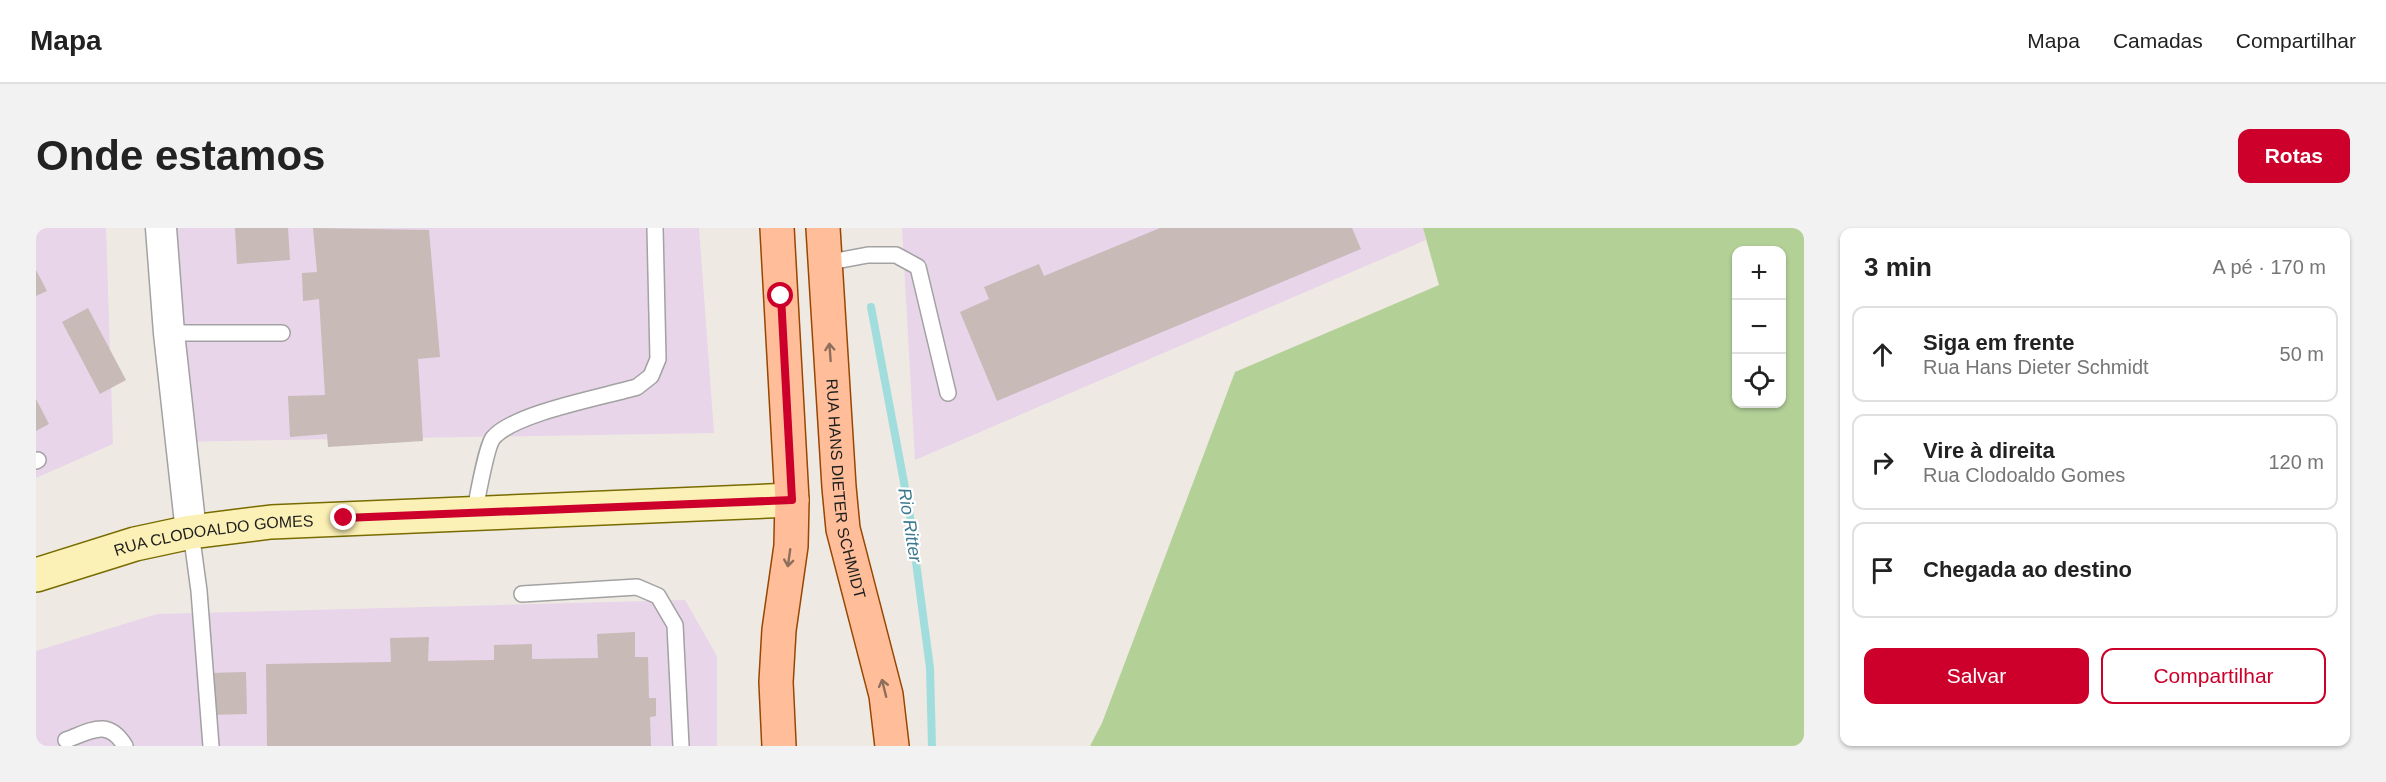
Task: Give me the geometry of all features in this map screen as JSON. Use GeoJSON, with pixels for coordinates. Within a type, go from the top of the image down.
{"type":"FeatureCollection","features":[{"type":"Feature","properties":{"kind":"main road"},"geometry":{"type":"LineString","coordinates":[[777,228],[792,500],[791,546],[779,630],[777,682],[779,746]]}},
{"type":"Feature","properties":{"kind":"main road","name":"RUA HANS DIETER SCHMIDT"},"geometry":{"type":"LineString","coordinates":[[823,228],[843,529],[886,695],[892,746]]}},
{"type":"Feature","properties":{"kind":"main road","name":"RUA CLODOALDO GOMES"},"geometry":{"type":"LineString","coordinates":[[36,575],[135,544],[191,532],[271,522],[792,500]]}},
{"type":"Feature","properties":{"kind":"street"},"geometry":{"type":"LineString","coordinates":[[161,228],[169,333],[191,532]]}},
{"type":"Feature","properties":{"kind":"lane"},"geometry":{"type":"LineString","coordinates":[[474,514],[491,440],[509,424],[637,387],[651,376],[658,359],[656,228]]}},
{"type":"Feature","properties":{"kind":"lane"},"geometry":{"type":"LineString","coordinates":[[825,263],[868,255],[896,255],[918,267],[948,393]]}},
{"type":"Feature","properties":{"kind":"lane"},"geometry":{"type":"LineString","coordinates":[[169,333],[282,333]]}},
{"type":"Feature","properties":{"kind":"lane"},"geometry":{"type":"LineString","coordinates":[[191,532],[199,591],[211,746]]}},
{"type":"Feature","properties":{"kind":"lane"},"geometry":{"type":"LineString","coordinates":[[522,594],[637,587],[658,596],[675,625],[681,746]]}},
{"type":"Feature","properties":{"kind":"lane"},"geometry":{"type":"LineString","coordinates":[[66,740],[102,728],[115,732],[125,746]]}},
{"type":"Feature","properties":{"kind":"shaded area"},"geometry":{"type":"Polygon","coordinates":[[[36,228],[106,228],[113,444],[36,478],[36,228]]]}},
{"type":"Feature","properties":{"kind":"shaded area"},"geometry":{"type":"Polygon","coordinates":[[[155,228],[699,228],[714,433],[169,442],[155,228]]]}},
{"type":"Feature","properties":{"kind":"shaded area"},"geometry":{"type":"Polygon","coordinates":[[[902,228],[1423,228],[1426,240],[915,460],[902,228]]]}},
{"type":"Feature","properties":{"kind":"shaded area"},"geometry":{"type":"Polygon","coordinates":[[[685,600],[717,656],[717,746],[36,746],[36,651],[157,614],[685,600]]]}},
{"type":"Feature","properties":{"kind":"green space"},"geometry":{"type":"Polygon","coordinates":[[[1423,228],[1804,228],[1804,746],[1090,746],[1102,723],[1235,372],[1439,285],[1423,228]]]}},
{"type":"Feature","properties":{"kind":"building"},"geometry":{"type":"Polygon","coordinates":[[[235,228],[288,228],[290,260],[237,264],[235,228]]]}},
{"type":"Feature","properties":{"kind":"building"},"geometry":{"type":"Polygon","coordinates":[[[313,228],[429,230],[440,357],[418,359],[423,441],[328,447],[327,434],[290,437],[288,396],[325,395],[319,299],[303,301],[302,273],[317,272],[313,228]]]}},
{"type":"Feature","properties":{"kind":"building"},"geometry":{"type":"Polygon","coordinates":[[[1160,228],[1352,228],[1361,249],[997,401],[960,312],[989,299],[984,287],[1039,264],[1044,276],[1160,228]]]}},
{"type":"Feature","properties":{"kind":"building"},"geometry":{"type":"Polygon","coordinates":[[[36,270],[47,291],[36,296],[36,270]]]}},
{"type":"Feature","properties":{"kind":"building"},"geometry":{"type":"Polygon","coordinates":[[[88,308],[126,380],[100,394],[62,322],[88,308]]]}},
{"type":"Feature","properties":{"kind":"building"},"geometry":{"type":"Polygon","coordinates":[[[36,399],[49,424],[36,431],[36,399]]]}},
{"type":"Feature","properties":{"kind":"building"},"geometry":{"type":"Polygon","coordinates":[[[635,632],[635,657],[648,657],[649,698],[656,698],[656,716],[650,717],[651,746],[267,746],[266,664],[391,662],[390,638],[429,637],[428,661],[494,660],[494,645],[532,644],[532,659],[598,658],[597,634],[635,632]]]}},
{"type":"Feature","properties":{"kind":"building"},"geometry":{"type":"Polygon","coordinates":[[[246,672],[247,714],[209,715],[208,673],[246,672]]]}},
{"type":"Feature","properties":{"kind":"waterway","name":"Rio Ritter"},"geometry":{"type":"LineString","coordinates":[[871,307],[909,509],[930,668],[932,746]]}},
{"type":"Feature","properties":{"kind":"route"},"geometry":{"type":"LineString","coordinates":[[344,518],[792,500],[781,296]]}}]}
